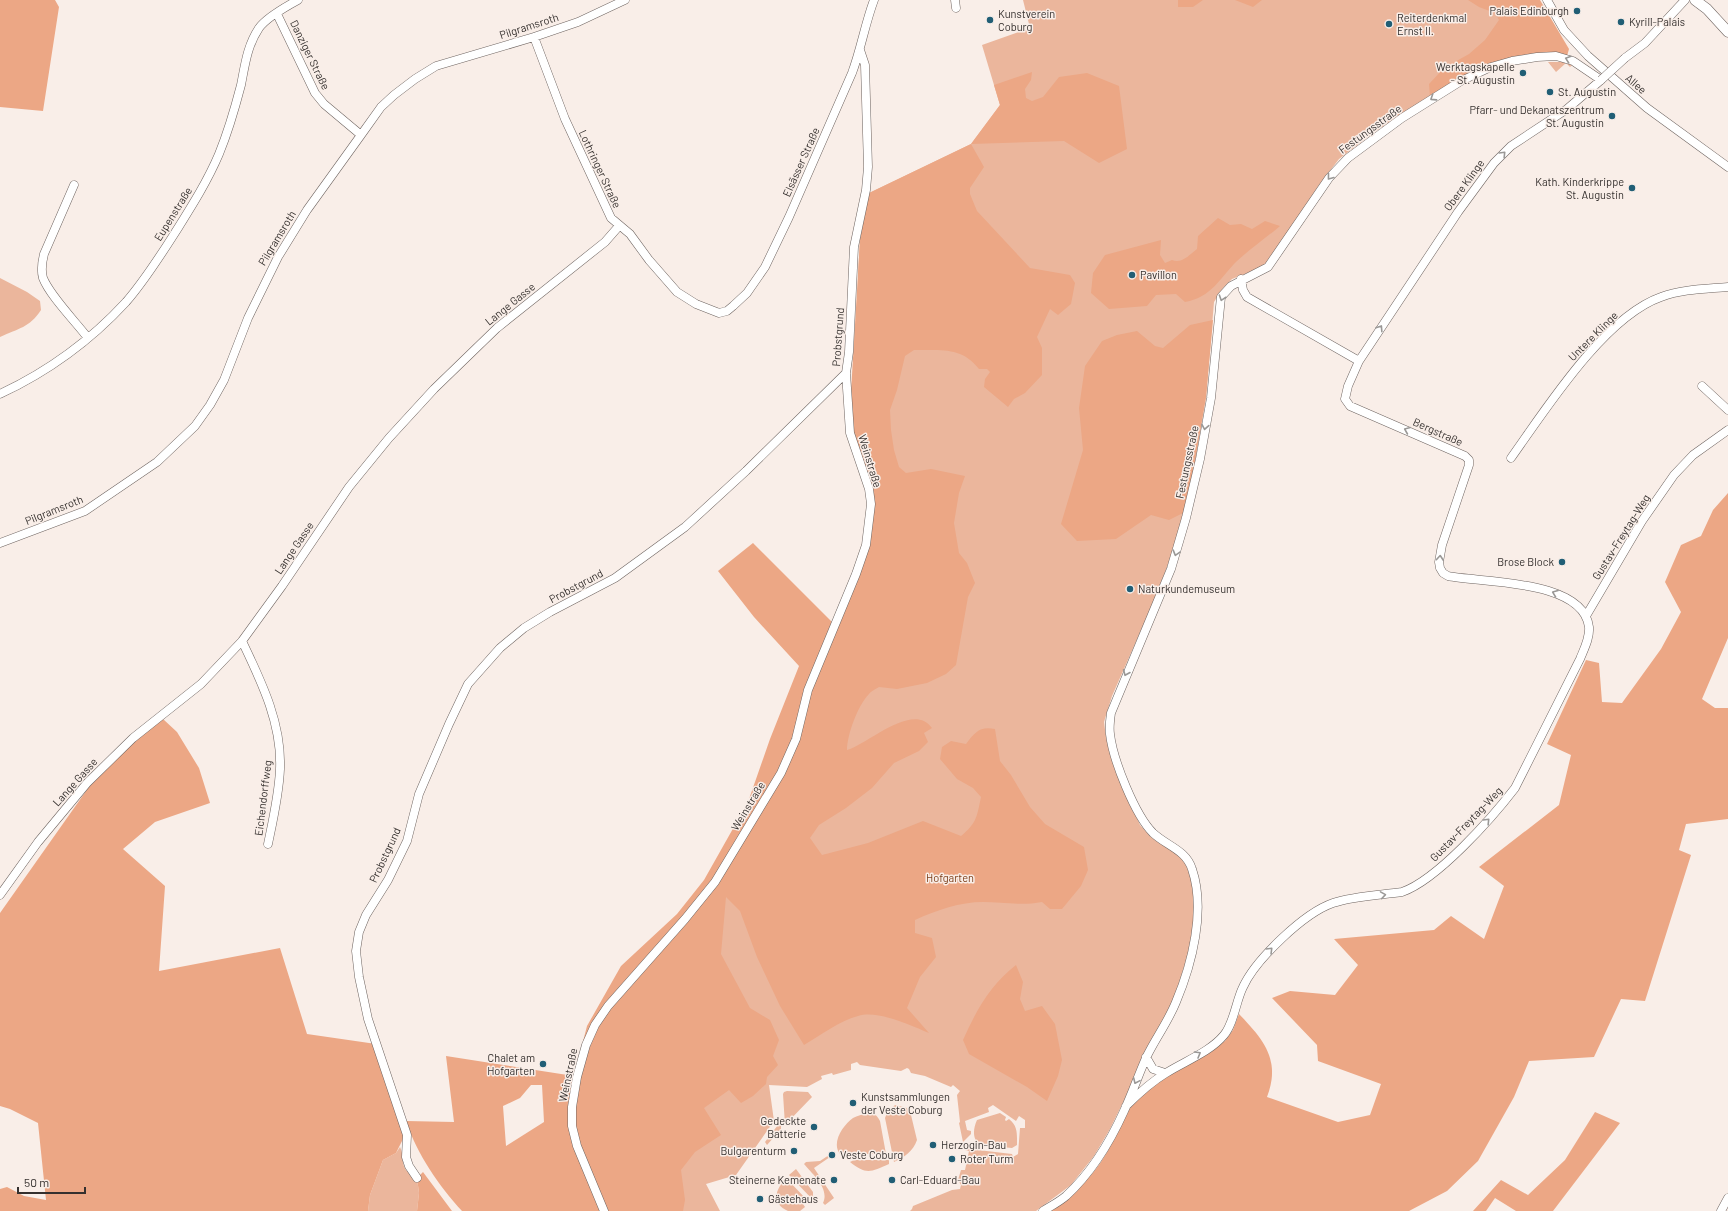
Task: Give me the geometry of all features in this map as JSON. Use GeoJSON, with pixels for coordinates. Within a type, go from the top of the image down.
{"type":"FeatureCollection","features":[{"type":"Feature","properties":{"kind":"street","name":"Eupenstraße"},"geometry":{"type":"LineString","coordinates":[[0,394],[42,371],[72,351],[88,338],[126,301],[144,278],[201,191],[219,154],[232,117],[249,47],[260,27],[298,0]]}},
{"type":"Feature","properties":{"kind":"street","name":"Pilgramsroth"},"geometry":{"type":"LineString","coordinates":[[0,543],[85,511],[157,462],[195,426],[210,405],[224,380],[248,318],[278,257],[307,210],[381,107],[394,95],[415,79],[436,66],[534,37],[578,22],[625,0]]}},
{"type":"Feature","properties":{"kind":"street","name":"Elsässer Straße"},"geometry":{"type":"LineString","coordinates":[[719,313],[727,311],[747,293],[765,267],[789,217],[852,73],[860,50],[866,22],[874,0]]}},
{"type":"Feature","properties":{"kind":"street","name":"Allee"},"geometry":{"type":"LineString","coordinates":[[1547,0],[1564,30],[1588,56],[1647,108],[1728,167]]}},
{"type":"Feature","properties":{"kind":"street","name":"Obere Klinge"},"geometry":{"type":"LineString","coordinates":[[1359,361],[1458,212],[1494,163],[1511,146],[1523,137],[1567,109],[1625,58],[1645,43],[1685,0]]}},
{"type":"Feature","properties":{"kind":"street"},"geometry":{"type":"LineString","coordinates":[[1695,0],[1707,9],[1728,32]]}},
{"type":"Feature","properties":{"kind":"street","name":"Danziger Straße"},"geometry":{"type":"LineString","coordinates":[[277,14],[314,93],[324,104],[361,135]]}},
{"type":"Feature","properties":{"kind":"street","name":"Lothringer Straße"},"geometry":{"type":"LineString","coordinates":[[534,37],[565,119],[611,218],[630,234],[664,278],[677,292],[696,304],[719,313]]}},
{"type":"Feature","properties":{"kind":"street","name":"Probstgrund"},"geometry":{"type":"LineString","coordinates":[[417,1178],[409,1166],[406,1156],[407,1135],[368,1019],[359,976],[356,952],[359,932],[366,915],[388,880],[407,841],[419,794],[468,684],[500,648],[524,628],[550,612],[615,578],[685,527],[741,477],[846,373],[849,352],[854,247],[865,196],[868,167],[865,65],[860,50]]}},
{"type":"Feature","properties":{"kind":"street","name":"Festungsstraße"},"geometry":{"type":"LineString","coordinates":[[1146,1058],[1176,1002],[1188,964],[1198,920],[1198,896],[1195,877],[1187,857],[1155,835],[1136,806],[1123,778],[1114,753],[1110,734],[1110,713],[1174,558],[1186,518],[1211,398],[1221,297],[1226,289],[1241,279],[1268,267],[1329,178],[1348,158],[1402,118],[1461,81],[1491,67],[1512,61],[1556,56],[1573,61],[1601,80]]}},
{"type":"Feature","properties":{"kind":"street"},"geometry":{"type":"LineString","coordinates":[[74,185],[44,254],[42,265],[43,278],[49,290],[88,338]]}},
{"type":"Feature","properties":{"kind":"street","name":"Lange Gasse"},"geometry":{"type":"LineString","coordinates":[[0,895],[38,842],[87,783],[133,738],[201,684],[242,641],[282,586],[349,487],[389,438],[434,389],[497,328],[605,242],[619,226]]}},
{"type":"Feature","properties":{"kind":"street"},"geometry":{"type":"LineString","coordinates":[[1241,279],[1243,290],[1247,297],[1359,361]]}},
{"type":"Feature","properties":{"kind":"street","name":"Untere Klinge"},"geometry":{"type":"LineString","coordinates":[[1511,458],[1570,375],[1608,334],[1637,309],[1661,297],[1675,293],[1728,287]]}},
{"type":"Feature","properties":{"kind":"street","name":"Bergstraße"},"geometry":{"type":"LineString","coordinates":[[1359,361],[1345,394],[1345,399],[1350,406],[1455,450],[1469,460],[1467,473],[1442,545],[1439,562],[1443,573],[1456,578],[1521,584],[1555,593],[1571,601],[1586,616]]}},
{"type":"Feature","properties":{"kind":"street","name":"Weinstraße"},"geometry":{"type":"LineString","coordinates":[[604,1211],[577,1146],[572,1126],[572,1107],[577,1077],[586,1045],[595,1025],[608,1006],[685,919],[715,882],[781,773],[796,739],[808,690],[856,574],[866,545],[871,504],[869,489],[850,433],[846,373]]}},
{"type":"Feature","properties":{"kind":"street"},"geometry":{"type":"LineString","coordinates":[[1702,386],[1728,410]]}},
{"type":"Feature","properties":{"kind":"street","name":"Gustav-Freytag-Weg"},"geometry":{"type":"LineString","coordinates":[[1126,1106],[1147,1085],[1215,1044],[1224,1034],[1243,986],[1254,970],[1267,953],[1300,923],[1319,909],[1332,903],[1402,892],[1422,882],[1459,850],[1503,804],[1515,788],[1580,659],[1588,637],[1589,628],[1586,616],[1642,521],[1674,475],[1693,455],[1728,430]]}},
{"type":"Feature","properties":{"kind":"street","name":"Eichendorffweg"},"geometry":{"type":"LineString","coordinates":[[242,641],[266,694],[273,715],[279,750],[280,768],[268,844]]}},
{"type":"Feature","properties":{"kind":"street"},"geometry":{"type":"LineString","coordinates":[[1146,1058],[1153,1069],[1165,1073]]}},
{"type":"Feature","properties":{"kind":"street","name":"Gustav-Freytag-Weg"},"geometry":{"type":"LineString","coordinates":[[1044,1211],[1065,1196],[1082,1180],[1098,1158],[1126,1106],[1146,1058]]}},
{"type":"Feature","properties":{"kind":"street"},"geometry":{"type":"LineString","coordinates":[[1721,1211],[1728,1198]]}},
{"type":"Feature","properties":{"kind":"green space"},"geometry":{"type":"Polygon","coordinates":[[[0,0],[55,0],[59,7],[43,111],[0,107],[0,0]]]}},
{"type":"Feature","properties":{"kind":"green space","name":"Hofgarten"},"geometry":{"type":"Polygon","coordinates":[[[1023,0],[1537,0],[1567,56],[1541,53],[1522,55],[1486,65],[1460,77],[1373,133],[1339,159],[1319,185],[1268,262],[1260,268],[1232,279],[1223,288],[1214,302],[1206,397],[1192,479],[1174,549],[1153,603],[1112,696],[1104,722],[1106,737],[1112,758],[1140,825],[1152,838],[1181,856],[1188,866],[1192,878],[1195,916],[1188,954],[1175,996],[1110,1129],[1094,1156],[1071,1185],[1036,1211],[910,1211],[913,1206],[952,1190],[960,1189],[961,1185],[958,1180],[961,1170],[965,1170],[969,1151],[965,1150],[968,1143],[973,1142],[979,1147],[978,1150],[1012,1154],[1013,1157],[1018,1154],[1020,1128],[1025,1128],[1025,1120],[1019,1116],[1016,1121],[993,1105],[988,1108],[989,1112],[965,1121],[967,1130],[971,1131],[971,1134],[963,1142],[959,1123],[957,1095],[960,1091],[953,1085],[951,1087],[925,1076],[911,1073],[907,1068],[901,1071],[860,1065],[857,1062],[851,1064],[851,1070],[833,1075],[832,1073],[821,1076],[822,1079],[807,1087],[769,1085],[774,1121],[736,1175],[706,1184],[720,1211],[606,1211],[582,1152],[783,775],[873,522],[858,275],[860,240],[867,194],[971,144],[1000,105],[982,45],[1030,28],[1023,0]]]}},
{"type":"Feature","properties":{"kind":"green space"},"geometry":{"type":"Polygon","coordinates":[[[1178,0],[1203,0],[1193,7],[1178,7],[1178,0]]]}},
{"type":"Feature","properties":{"kind":"green space"},"geometry":{"type":"Polygon","coordinates":[[[1235,0],[1262,0],[1253,7],[1235,0]]]}},
{"type":"Feature","properties":{"kind":"green space"},"geometry":{"type":"Polygon","coordinates":[[[1468,0],[1540,0],[1569,49],[1567,56],[1541,53],[1522,55],[1486,65],[1460,77],[1430,97],[1429,84],[1444,68],[1469,54],[1485,40],[1499,20],[1495,13],[1479,7],[1468,0]]]}},
{"type":"Feature","properties":{"kind":"green space"},"geometry":{"type":"Polygon","coordinates":[[[1548,62],[1567,62],[1573,64],[1570,67],[1566,63],[1556,72],[1548,62]]]}},
{"type":"Feature","properties":{"kind":"green space"},"geometry":{"type":"Polygon","coordinates":[[[1032,72],[1031,80],[1025,89],[1026,98],[1032,101],[1043,97],[1059,77],[1087,73],[1119,86],[1127,149],[1099,163],[1064,141],[971,144],[1000,105],[994,85],[1032,72]]]}},
{"type":"Feature","properties":{"kind":"green space"},"geometry":{"type":"Polygon","coordinates":[[[971,144],[984,167],[970,188],[970,194],[977,211],[1030,268],[1070,275],[1075,283],[1071,304],[1058,315],[1050,309],[1037,337],[1042,348],[1042,375],[1025,393],[1014,399],[1008,407],[984,387],[985,379],[990,372],[987,369],[979,369],[973,362],[960,354],[945,350],[914,350],[905,356],[897,390],[890,410],[894,450],[899,467],[906,473],[931,469],[965,476],[959,493],[954,523],[959,553],[967,563],[975,583],[968,597],[956,665],[946,674],[927,683],[897,689],[879,687],[871,692],[861,705],[854,720],[847,744],[847,750],[890,727],[914,719],[924,721],[932,728],[924,733],[928,742],[919,751],[894,763],[872,788],[846,808],[819,825],[810,838],[822,855],[868,843],[923,821],[961,836],[976,819],[981,797],[973,788],[957,779],[940,759],[942,747],[951,741],[966,744],[978,731],[985,728],[990,728],[995,729],[1000,761],[1011,775],[1030,807],[1045,824],[1084,847],[1088,870],[1081,886],[1062,909],[1050,909],[1042,902],[1020,904],[974,902],[949,907],[915,920],[915,933],[932,938],[936,957],[920,977],[907,1008],[929,1033],[894,1019],[875,1015],[866,1015],[844,1021],[804,1045],[780,1006],[757,957],[740,911],[726,897],[721,954],[750,1008],[770,1020],[779,1040],[773,1056],[778,1065],[767,1077],[766,1084],[753,1096],[741,1103],[729,1090],[704,1108],[721,1135],[695,1152],[681,1170],[685,1200],[683,1211],[462,1211],[445,1191],[422,1157],[406,1121],[454,1122],[446,1056],[574,1076],[587,1026],[621,966],[677,914],[704,880],[748,802],[770,739],[799,666],[754,617],[718,571],[753,543],[837,627],[873,522],[853,433],[851,392],[860,240],[867,194],[971,144]],[[531,1085],[520,1098],[503,1106],[506,1146],[544,1122],[542,1085],[531,1085]]]}},
{"type":"Feature","properties":{"kind":"green space"},"geometry":{"type":"Polygon","coordinates":[[[1218,218],[1230,225],[1241,224],[1252,229],[1265,221],[1280,226],[1237,261],[1209,292],[1194,300],[1185,302],[1176,294],[1156,295],[1147,306],[1109,309],[1091,293],[1093,273],[1105,255],[1161,240],[1160,255],[1165,263],[1172,260],[1179,261],[1197,249],[1198,236],[1218,218]]]}},
{"type":"Feature","properties":{"kind":"green space"},"geometry":{"type":"Polygon","coordinates":[[[0,278],[27,292],[40,301],[41,310],[28,324],[0,337],[0,278]]]}},
{"type":"Feature","properties":{"kind":"green space"},"geometry":{"type":"Polygon","coordinates":[[[1213,320],[1206,397],[1192,479],[1183,513],[1169,520],[1151,515],[1116,539],[1077,541],[1061,524],[1083,450],[1079,408],[1085,366],[1102,341],[1117,335],[1137,331],[1155,346],[1163,348],[1190,325],[1213,320]]]}},
{"type":"Feature","properties":{"kind":"green space"},"geometry":{"type":"Polygon","coordinates":[[[1728,493],[1728,638],[1702,699],[1715,708],[1728,708],[1728,819],[1686,824],[1679,850],[1691,855],[1645,1001],[1621,999],[1594,1057],[1529,1061],[1514,1097],[1478,1161],[1447,1191],[1409,1211],[1050,1211],[1074,1192],[1095,1171],[1106,1154],[1127,1112],[1144,1090],[1225,1041],[1233,1030],[1239,1014],[1256,1033],[1268,1051],[1272,1072],[1271,1084],[1267,1097],[1338,1122],[1370,1115],[1381,1084],[1318,1061],[1317,1045],[1272,998],[1290,991],[1335,995],[1358,965],[1334,939],[1434,930],[1451,916],[1484,939],[1504,886],[1479,867],[1559,805],[1571,755],[1547,744],[1586,660],[1599,663],[1602,702],[1622,703],[1661,649],[1681,612],[1665,582],[1681,545],[1701,536],[1713,510],[1728,493]]]}},
{"type":"Feature","properties":{"kind":"green space"},"geometry":{"type":"Polygon","coordinates":[[[163,719],[177,732],[199,768],[210,803],[155,822],[123,849],[165,886],[159,971],[280,948],[307,1034],[376,1044],[405,1135],[396,1153],[383,1160],[370,1195],[368,1211],[0,1211],[0,1189],[7,1187],[24,1196],[46,1200],[38,1123],[10,1109],[0,1106],[0,913],[91,784],[136,740],[163,719]]]}},
{"type":"Feature","properties":{"kind":"green space"},"geometry":{"type":"Polygon","coordinates":[[[1016,965],[1023,982],[1020,999],[1025,1011],[1042,1006],[1055,1024],[1062,1060],[1058,1076],[1047,1101],[1027,1087],[969,1054],[963,1040],[973,1019],[991,990],[1016,965]]]}},
{"type":"Feature","properties":{"kind":"green space"},"geometry":{"type":"Polygon","coordinates":[[[787,1091],[808,1092],[812,1097],[785,1125],[783,1094],[787,1091]]]}},
{"type":"Feature","properties":{"kind":"green space"},"geometry":{"type":"Polygon","coordinates":[[[895,1105],[907,1108],[911,1115],[917,1140],[908,1153],[894,1162],[885,1118],[887,1113],[895,1105]]]}},
{"type":"Feature","properties":{"kind":"green space"},"geometry":{"type":"Polygon","coordinates":[[[1595,1112],[1620,1123],[1553,1211],[1516,1211],[1495,1198],[1486,1211],[1473,1211],[1501,1180],[1528,1195],[1565,1160],[1595,1112]]]}},
{"type":"Feature","properties":{"kind":"green space"},"geometry":{"type":"Polygon","coordinates":[[[867,1113],[872,1113],[878,1117],[880,1121],[886,1154],[840,1154],[837,1145],[839,1134],[845,1125],[853,1118],[867,1113]]]}},
{"type":"Feature","properties":{"kind":"green space"},"geometry":{"type":"Polygon","coordinates":[[[1000,1113],[1006,1117],[1006,1121],[1009,1119],[1014,1124],[1017,1145],[1012,1148],[980,1145],[977,1143],[974,1134],[977,1120],[1000,1113]]]}},
{"type":"Feature","properties":{"kind":"green space"},"geometry":{"type":"Polygon","coordinates":[[[781,1121],[781,1129],[767,1145],[765,1142],[781,1121]]]}},
{"type":"Feature","properties":{"kind":"green space"},"geometry":{"type":"Polygon","coordinates":[[[400,1147],[404,1167],[417,1178],[419,1193],[417,1211],[368,1211],[370,1195],[383,1160],[396,1153],[400,1147]]]}},
{"type":"Feature","properties":{"kind":"green space"},"geometry":{"type":"Polygon","coordinates":[[[829,1155],[830,1157],[814,1168],[834,1198],[825,1205],[823,1203],[825,1197],[822,1187],[804,1164],[806,1162],[820,1161],[829,1155]]]}},
{"type":"Feature","properties":{"kind":"green space"},"geometry":{"type":"Polygon","coordinates":[[[854,1160],[889,1160],[889,1164],[869,1171],[860,1169],[850,1162],[854,1160]]]}},
{"type":"Feature","properties":{"kind":"green space"},"geometry":{"type":"Polygon","coordinates":[[[796,1169],[813,1192],[813,1200],[789,1175],[796,1169]]]}},
{"type":"Feature","properties":{"kind":"green space"},"geometry":{"type":"Polygon","coordinates":[[[423,1172],[452,1211],[417,1211],[419,1193],[417,1178],[423,1172]]]}},
{"type":"Feature","properties":{"kind":"green space"},"geometry":{"type":"Polygon","coordinates":[[[786,1178],[808,1201],[803,1204],[805,1207],[800,1211],[788,1211],[782,1208],[777,1200],[777,1191],[786,1178]]]}},
{"type":"Feature","properties":{"kind":"place","name":"Palais Edinburgh"},"geometry":{"type":"Point","coordinates":[1577,11]}},
{"type":"Feature","properties":{"kind":"place","name":"Kunstverein Coburg"},"geometry":{"type":"Point","coordinates":[990,20]}},
{"type":"Feature","properties":{"kind":"place","name":"Kyrill-Palais"},"geometry":{"type":"Point","coordinates":[1621,22]}},
{"type":"Feature","properties":{"kind":"place","name":"Reiterdenkmal Ernst II."},"geometry":{"type":"Point","coordinates":[1389,24]}},
{"type":"Feature","properties":{"kind":"place","name":"Werktagskapelle - St. Augustin"},"geometry":{"type":"Point","coordinates":[1523,73]}},
{"type":"Feature","properties":{"kind":"place","name":"St. Augustin"},"geometry":{"type":"Point","coordinates":[1550,92]}},
{"type":"Feature","properties":{"kind":"place","name":"Pfarr- und Dekanatszentrum St. Augustin"},"geometry":{"type":"Point","coordinates":[1612,116]}},
{"type":"Feature","properties":{"kind":"place","name":"Kath. Kinderkrippe St. Augustin"},"geometry":{"type":"Point","coordinates":[1632,188]}},
{"type":"Feature","properties":{"kind":"place","name":"Pavillon"},"geometry":{"type":"Point","coordinates":[1132,275]}},
{"type":"Feature","properties":{"kind":"place","name":"Brose Block"},"geometry":{"type":"Point","coordinates":[1562,562]}},
{"type":"Feature","properties":{"kind":"place","name":"Naturkundemuseum"},"geometry":{"type":"Point","coordinates":[1130,589]}},
{"type":"Feature","properties":{"kind":"place","name":"Chalet am Hofgarten"},"geometry":{"type":"Point","coordinates":[543,1064]}},
{"type":"Feature","properties":{"kind":"place","name":"Kunstsammlungen der Veste Coburg"},"geometry":{"type":"Point","coordinates":[853,1103]}},
{"type":"Feature","properties":{"kind":"place","name":"Gedeckte Batterie"},"geometry":{"type":"Point","coordinates":[814,1127]}},
{"type":"Feature","properties":{"kind":"place","name":"Herzogin-Bau"},"geometry":{"type":"Point","coordinates":[933,1145]}},
{"type":"Feature","properties":{"kind":"place","name":"Bulgarenturm"},"geometry":{"type":"Point","coordinates":[794,1151]}},
{"type":"Feature","properties":{"kind":"place","name":"Veste Coburg"},"geometry":{"type":"Point","coordinates":[832,1155]}},
{"type":"Feature","properties":{"kind":"place","name":"Roter Turm"},"geometry":{"type":"Point","coordinates":[952,1159]}},
{"type":"Feature","properties":{"kind":"place","name":"Steinerne Kemenate"},"geometry":{"type":"Point","coordinates":[834,1180]}},
{"type":"Feature","properties":{"kind":"place","name":"Carl-Eduard-Bau"},"geometry":{"type":"Point","coordinates":[892,1180]}},
{"type":"Feature","properties":{"kind":"place","name":"Gästehaus"},"geometry":{"type":"Point","coordinates":[760,1199]}}]}
